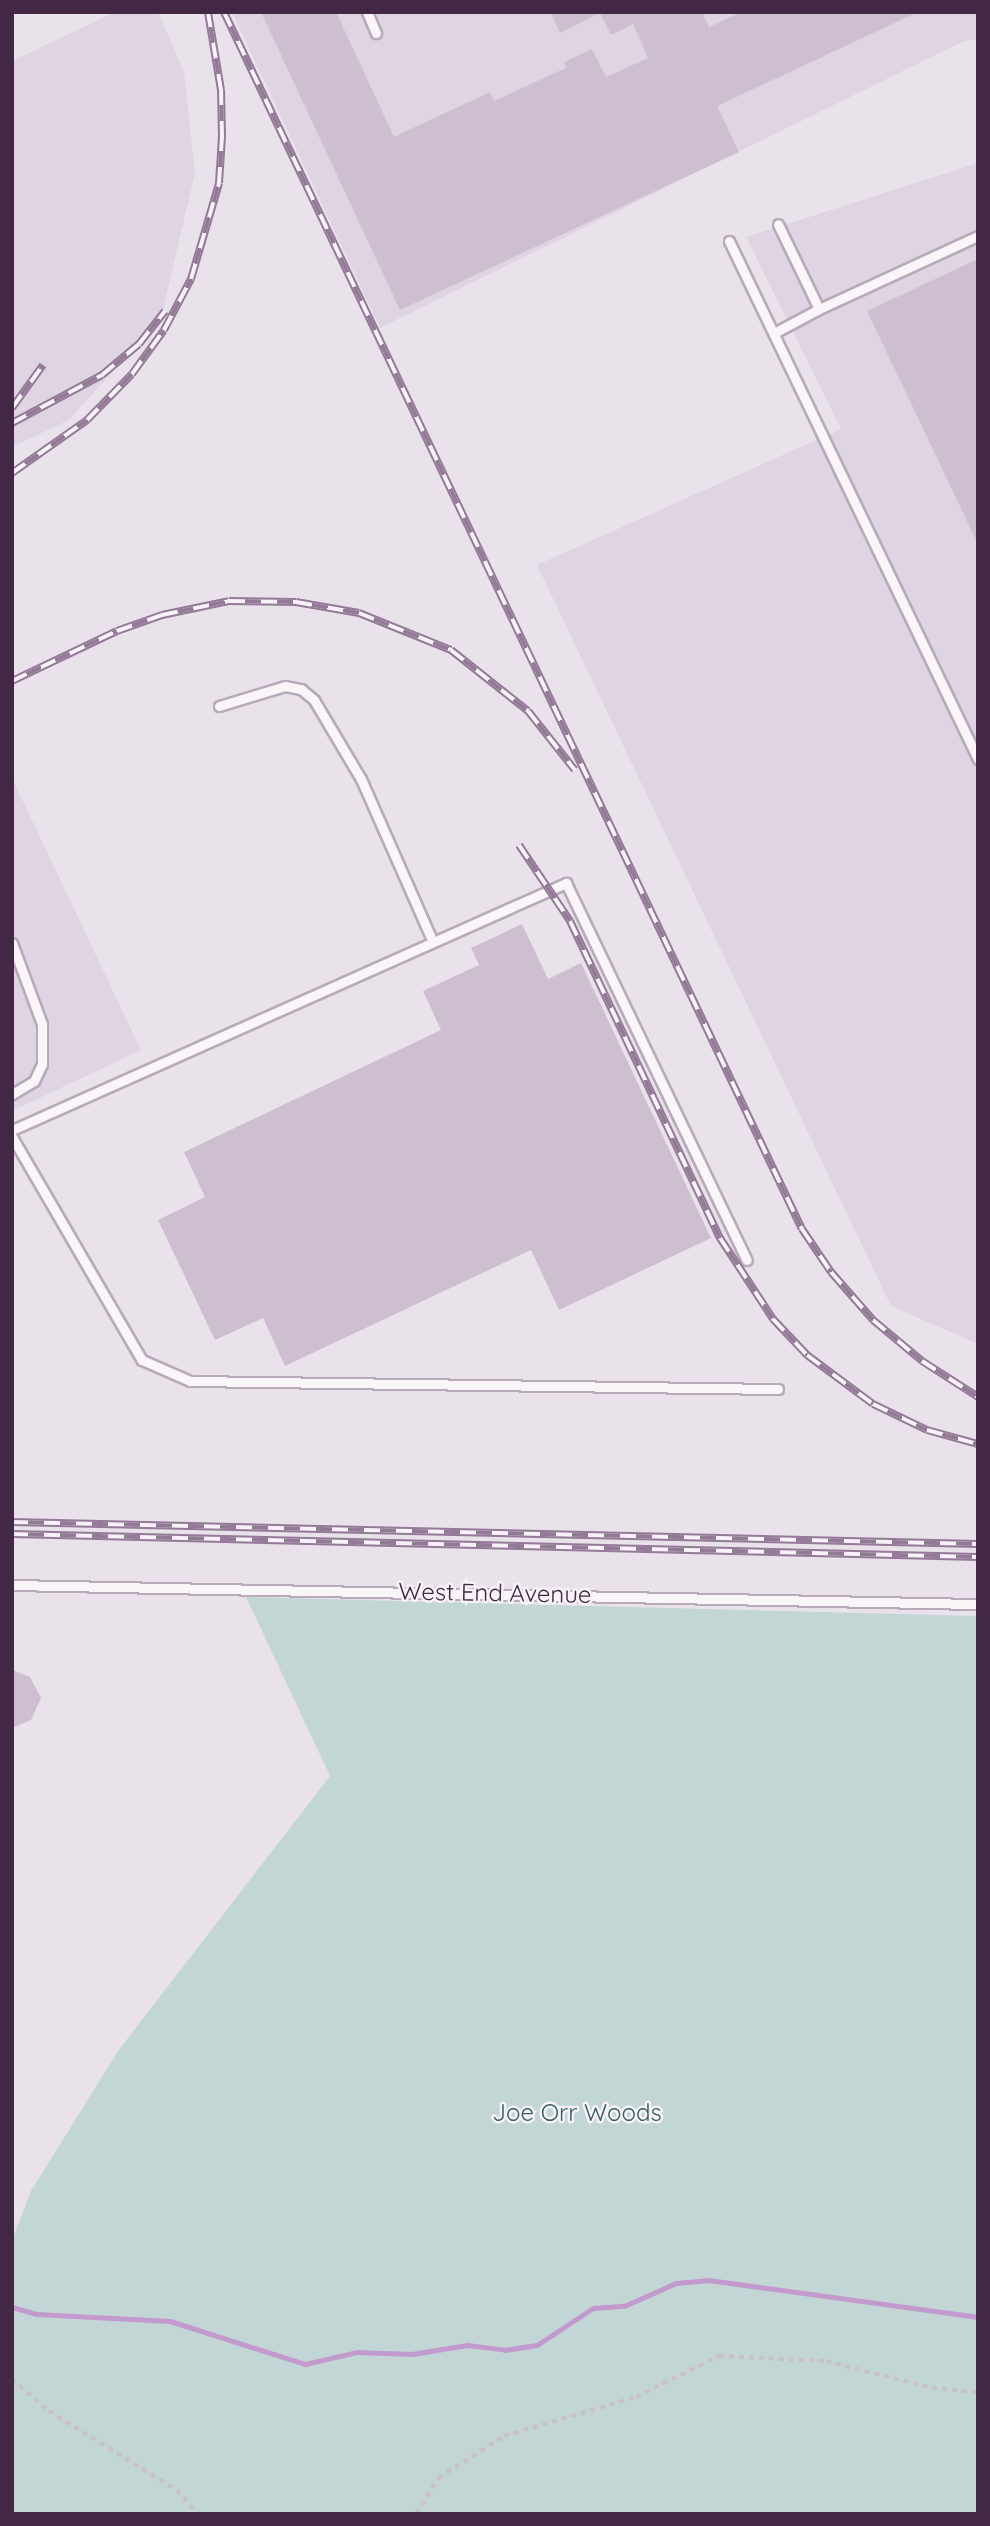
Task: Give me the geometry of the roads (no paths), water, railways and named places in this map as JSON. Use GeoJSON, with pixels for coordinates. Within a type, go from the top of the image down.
{"type":"FeatureCollection","features":[{"type":"Feature","properties":{"kind":"lane"},"geometry":{"type":"LineString","coordinates":[[367,12],[376,33]]}},
{"type":"Feature","properties":{"kind":"lane"},"geometry":{"type":"LineString","coordinates":[[778,224],[819,309]]}},
{"type":"Feature","properties":{"kind":"lane"},"geometry":{"type":"LineString","coordinates":[[774,333],[819,309],[978,236]]}},
{"type":"Feature","properties":{"kind":"lane"},"geometry":{"type":"LineString","coordinates":[[729,241],[974,737],[978,759]]}},
{"type":"Feature","properties":{"kind":"lane"},"geometry":{"type":"LineString","coordinates":[[219,706],[285,686],[301,689],[314,700],[360,779],[433,943]]}},
{"type":"Feature","properties":{"kind":"lane"},"geometry":{"type":"LineString","coordinates":[[12,1130],[566,883],[747,1260]]}},
{"type":"Feature","properties":{"kind":"lane"},"geometry":{"type":"LineString","coordinates":[[12,943],[42,1024],[42,1064],[34,1081],[12,1094]]}},
{"type":"Feature","properties":{"kind":"lane"},"geometry":{"type":"LineString","coordinates":[[12,1138],[142,1360],[190,1381],[778,1389]]}},
{"type":"Feature","properties":{"kind":"lane","name":"West End Avenue"},"geometry":{"type":"LineString","coordinates":[[12,1585],[978,1604]]}},
{"type":"Feature","properties":{"kind":"waterway"},"geometry":{"type":"LineString","coordinates":[[12,2307],[36,2314],[170,2321],[305,2364],[357,2352],[412,2354],[467,2345],[505,2350],[537,2345],[593,2308],[624,2306],[676,2283],[708,2280],[978,2317]]}},
{"type":"Feature","properties":{"kind":"railway"},"geometry":{"type":"LineString","coordinates":[[12,473],[87,420],[132,374],[164,330],[191,279],[219,183],[222,137],[221,90],[208,12]]}},
{"type":"Feature","properties":{"kind":"railway"},"geometry":{"type":"LineString","coordinates":[[224,12],[802,1229],[831,1272],[873,1320],[922,1361],[978,1397]]}},
{"type":"Feature","properties":{"kind":"railway"},"geometry":{"type":"LineString","coordinates":[[12,423],[102,375],[139,344],[165,311]]}},
{"type":"Feature","properties":{"kind":"railway"},"geometry":{"type":"LineString","coordinates":[[12,408],[43,365]]}},
{"type":"Feature","properties":{"kind":"railway"},"geometry":{"type":"LineString","coordinates":[[12,681],[117,631],[162,615],[229,601],[296,602],[359,613],[451,650],[528,711],[575,770]]}},
{"type":"Feature","properties":{"kind":"railway"},"geometry":{"type":"LineString","coordinates":[[519,845],[570,921],[720,1238],[773,1319],[807,1355],[873,1404],[927,1430],[978,1444]]}},
{"type":"Feature","properties":{"kind":"railway"},"geometry":{"type":"LineString","coordinates":[[12,1522],[978,1544]]}},
{"type":"Feature","properties":{"kind":"railway"},"geometry":{"type":"LineString","coordinates":[[12,1534],[978,1557]]}},
{"type":"Feature","properties":{"kind":"park label","name":"Joe Orr Woods"},"geometry":{"type":"Point","coordinates":[577,2113]}}]}
